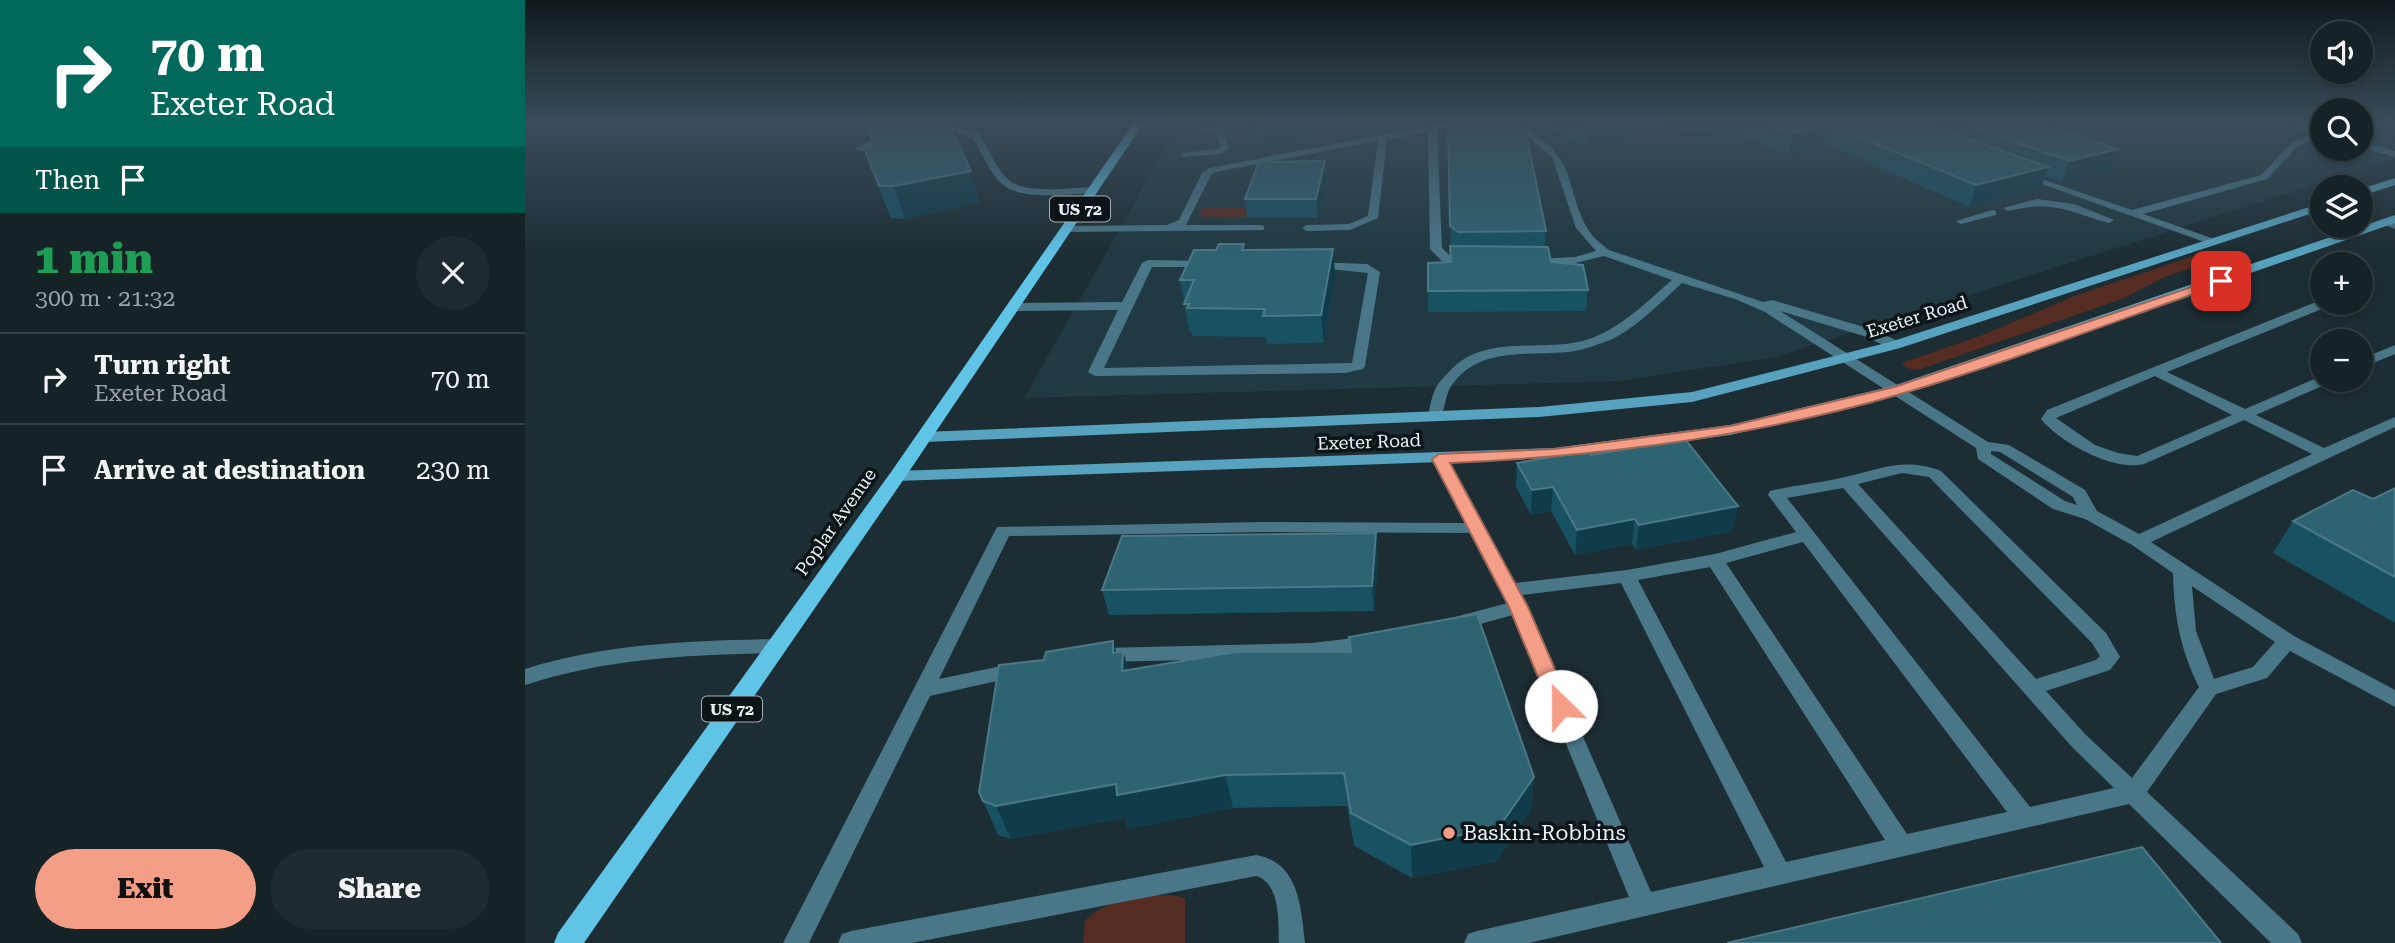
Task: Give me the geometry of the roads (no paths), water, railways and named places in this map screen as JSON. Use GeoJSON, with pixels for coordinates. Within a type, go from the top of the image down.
{"type":"FeatureCollection","features":[{"type":"Feature","properties":{"kind":"main road","name":"Poplar Avenue"},"geometry":{"type":"LineString","coordinates":[[568,943],[897,476],[1108,168]]}},
{"type":"Feature","properties":{"kind":"street"},"geometry":{"type":"LineString","coordinates":[[2373,189],[2395,181]]}},
{"type":"Feature","properties":{"kind":"street","name":"Exeter Road"},"geometry":{"type":"LineString","coordinates":[[924,437],[1539,412],[1692,397],[1895,345],[2310,210]]}},
{"type":"Feature","properties":{"kind":"street","name":"Exeter Road"},"geometry":{"type":"LineString","coordinates":[[897,476],[1554,453],[1730,430],[1898,390],[2392,222]]}},
{"type":"Feature","properties":{"kind":"lane"},"geometry":{"type":"LineString","coordinates":[[996,168],[1011,187],[1032,190],[1093,190]]}},
{"type":"Feature","properties":{"kind":"lane"},"geometry":{"type":"LineString","coordinates":[[1168,228],[1183,222],[1207,173],[1223,168]]}},
{"type":"Feature","properties":{"kind":"lane"},"geometry":{"type":"LineString","coordinates":[[1307,229],[1350,227],[1373,218],[1379,168]]}},
{"type":"Feature","properties":{"kind":"lane"},"geometry":{"type":"LineString","coordinates":[[1433,168],[1436,249],[1446,259],[1456,263],[1483,263]]}},
{"type":"Feature","properties":{"kind":"lane"},"geometry":{"type":"LineString","coordinates":[[1560,168],[1581,228],[1592,242],[1605,252],[1680,279],[1869,333],[1895,345]]}},
{"type":"Feature","properties":{"kind":"lane"},"geometry":{"type":"LineString","coordinates":[[2134,213],[2264,177],[2272,168]]}},
{"type":"Feature","properties":{"kind":"lane"},"geometry":{"type":"LineString","coordinates":[[2019,174],[2213,243]]}},
{"type":"Feature","properties":{"kind":"lane"},"geometry":{"type":"LineString","coordinates":[[2008,208],[2037,200],[2053,201],[2109,220]]}},
{"type":"Feature","properties":{"kind":"lane"},"geometry":{"type":"LineString","coordinates":[[1961,222],[1992,213]]}},
{"type":"Feature","properties":{"kind":"lane"},"geometry":{"type":"LineString","coordinates":[[1066,229],[1260,228]]}},
{"type":"Feature","properties":{"kind":"lane"},"geometry":{"type":"LineString","coordinates":[[1522,262],[1562,262],[1605,252]]}},
{"type":"Feature","properties":{"kind":"lane"},"geometry":{"type":"LineString","coordinates":[[1216,264],[1148,263],[1095,372],[1345,369],[1357,366],[1361,358],[1374,272],[1367,268],[1299,264]]}},
{"type":"Feature","properties":{"kind":"lane"},"geometry":{"type":"LineString","coordinates":[[1435,416],[1442,389],[1459,369],[1480,355],[1518,349],[1570,348],[1604,338],[1642,312],[1680,279]]}},
{"type":"Feature","properties":{"kind":"lane"},"geometry":{"type":"LineString","coordinates":[[1739,296],[1769,309],[1984,446],[1983,456],[2023,483],[2059,505],[2091,515],[2138,541],[2287,641],[2395,699]]}},
{"type":"Feature","properties":{"kind":"lane"},"geometry":{"type":"LineString","coordinates":[[1013,307],[1126,306]]}},
{"type":"Feature","properties":{"kind":"lane"},"geometry":{"type":"LineString","coordinates":[[2310,309],[2052,413],[2048,419],[2056,427],[2100,453],[2123,461],[2139,461],[2310,386]]}},
{"type":"Feature","properties":{"kind":"lane"},"geometry":{"type":"LineString","coordinates":[[2373,359],[2395,349]]}},
{"type":"Feature","properties":{"kind":"lane"},"geometry":{"type":"LineString","coordinates":[[2379,356],[2395,362]]}},
{"type":"Feature","properties":{"kind":"lane"},"geometry":{"type":"LineString","coordinates":[[2155,371],[2326,455]]}},
{"type":"Feature","properties":{"kind":"lane"},"geometry":{"type":"LineString","coordinates":[[2138,541],[2395,421]]}},
{"type":"Feature","properties":{"kind":"lane"},"geometry":{"type":"LineString","coordinates":[[1439,459],[1514,598],[1644,904]]}},
{"type":"Feature","properties":{"kind":"lane"},"geometry":{"type":"LineString","coordinates":[[2025,818],[1776,495],[1847,482],[1907,466],[1935,474],[2099,638],[2110,656],[2103,665],[2032,688]]}},
{"type":"Feature","properties":{"kind":"lane"},"geometry":{"type":"LineString","coordinates":[[1847,482],[2079,741],[2289,943]]}},
{"type":"Feature","properties":{"kind":"lane"},"geometry":{"type":"LineString","coordinates":[[796,943],[1003,531],[1262,527],[1475,528]]}},
{"type":"Feature","properties":{"kind":"lane"},"geometry":{"type":"LineString","coordinates":[[1441,627],[1514,598],[1715,560],[1807,535]]}},
{"type":"Feature","properties":{"kind":"lane"},"geometry":{"type":"LineString","coordinates":[[1715,560],[1901,845]]}},
{"type":"Feature","properties":{"kind":"lane"},"geometry":{"type":"LineString","coordinates":[[2182,571],[2185,627],[2192,656],[2209,688]]}},
{"type":"Feature","properties":{"kind":"lane"},"geometry":{"type":"LineString","coordinates":[[1627,576],[1779,873]]}},
{"type":"Feature","properties":{"kind":"lane"},"geometry":{"type":"LineString","coordinates":[[1089,655],[1311,650],[1389,641]]}},
{"type":"Feature","properties":{"kind":"lane"},"geometry":{"type":"LineString","coordinates":[[1477,943],[2133,793],[2209,688],[2260,673],[2287,641]]}},
{"type":"Feature","properties":{"kind":"lane"},"geometry":{"type":"LineString","coordinates":[[525,677],[592,657],[655,649],[776,646]]}},
{"type":"Feature","properties":{"kind":"lane"},"geometry":{"type":"LineString","coordinates":[[923,690],[1038,666]]}},
{"type":"Feature","properties":{"kind":"lane"},"geometry":{"type":"LineString","coordinates":[[851,943],[1239,867],[1261,866],[1276,875],[1286,894],[1292,943]]}},
{"type":"Feature","properties":{"kind":"place","name":"Baskin-Robbins"},"geometry":{"type":"Point","coordinates":[1449,833]}}]}
